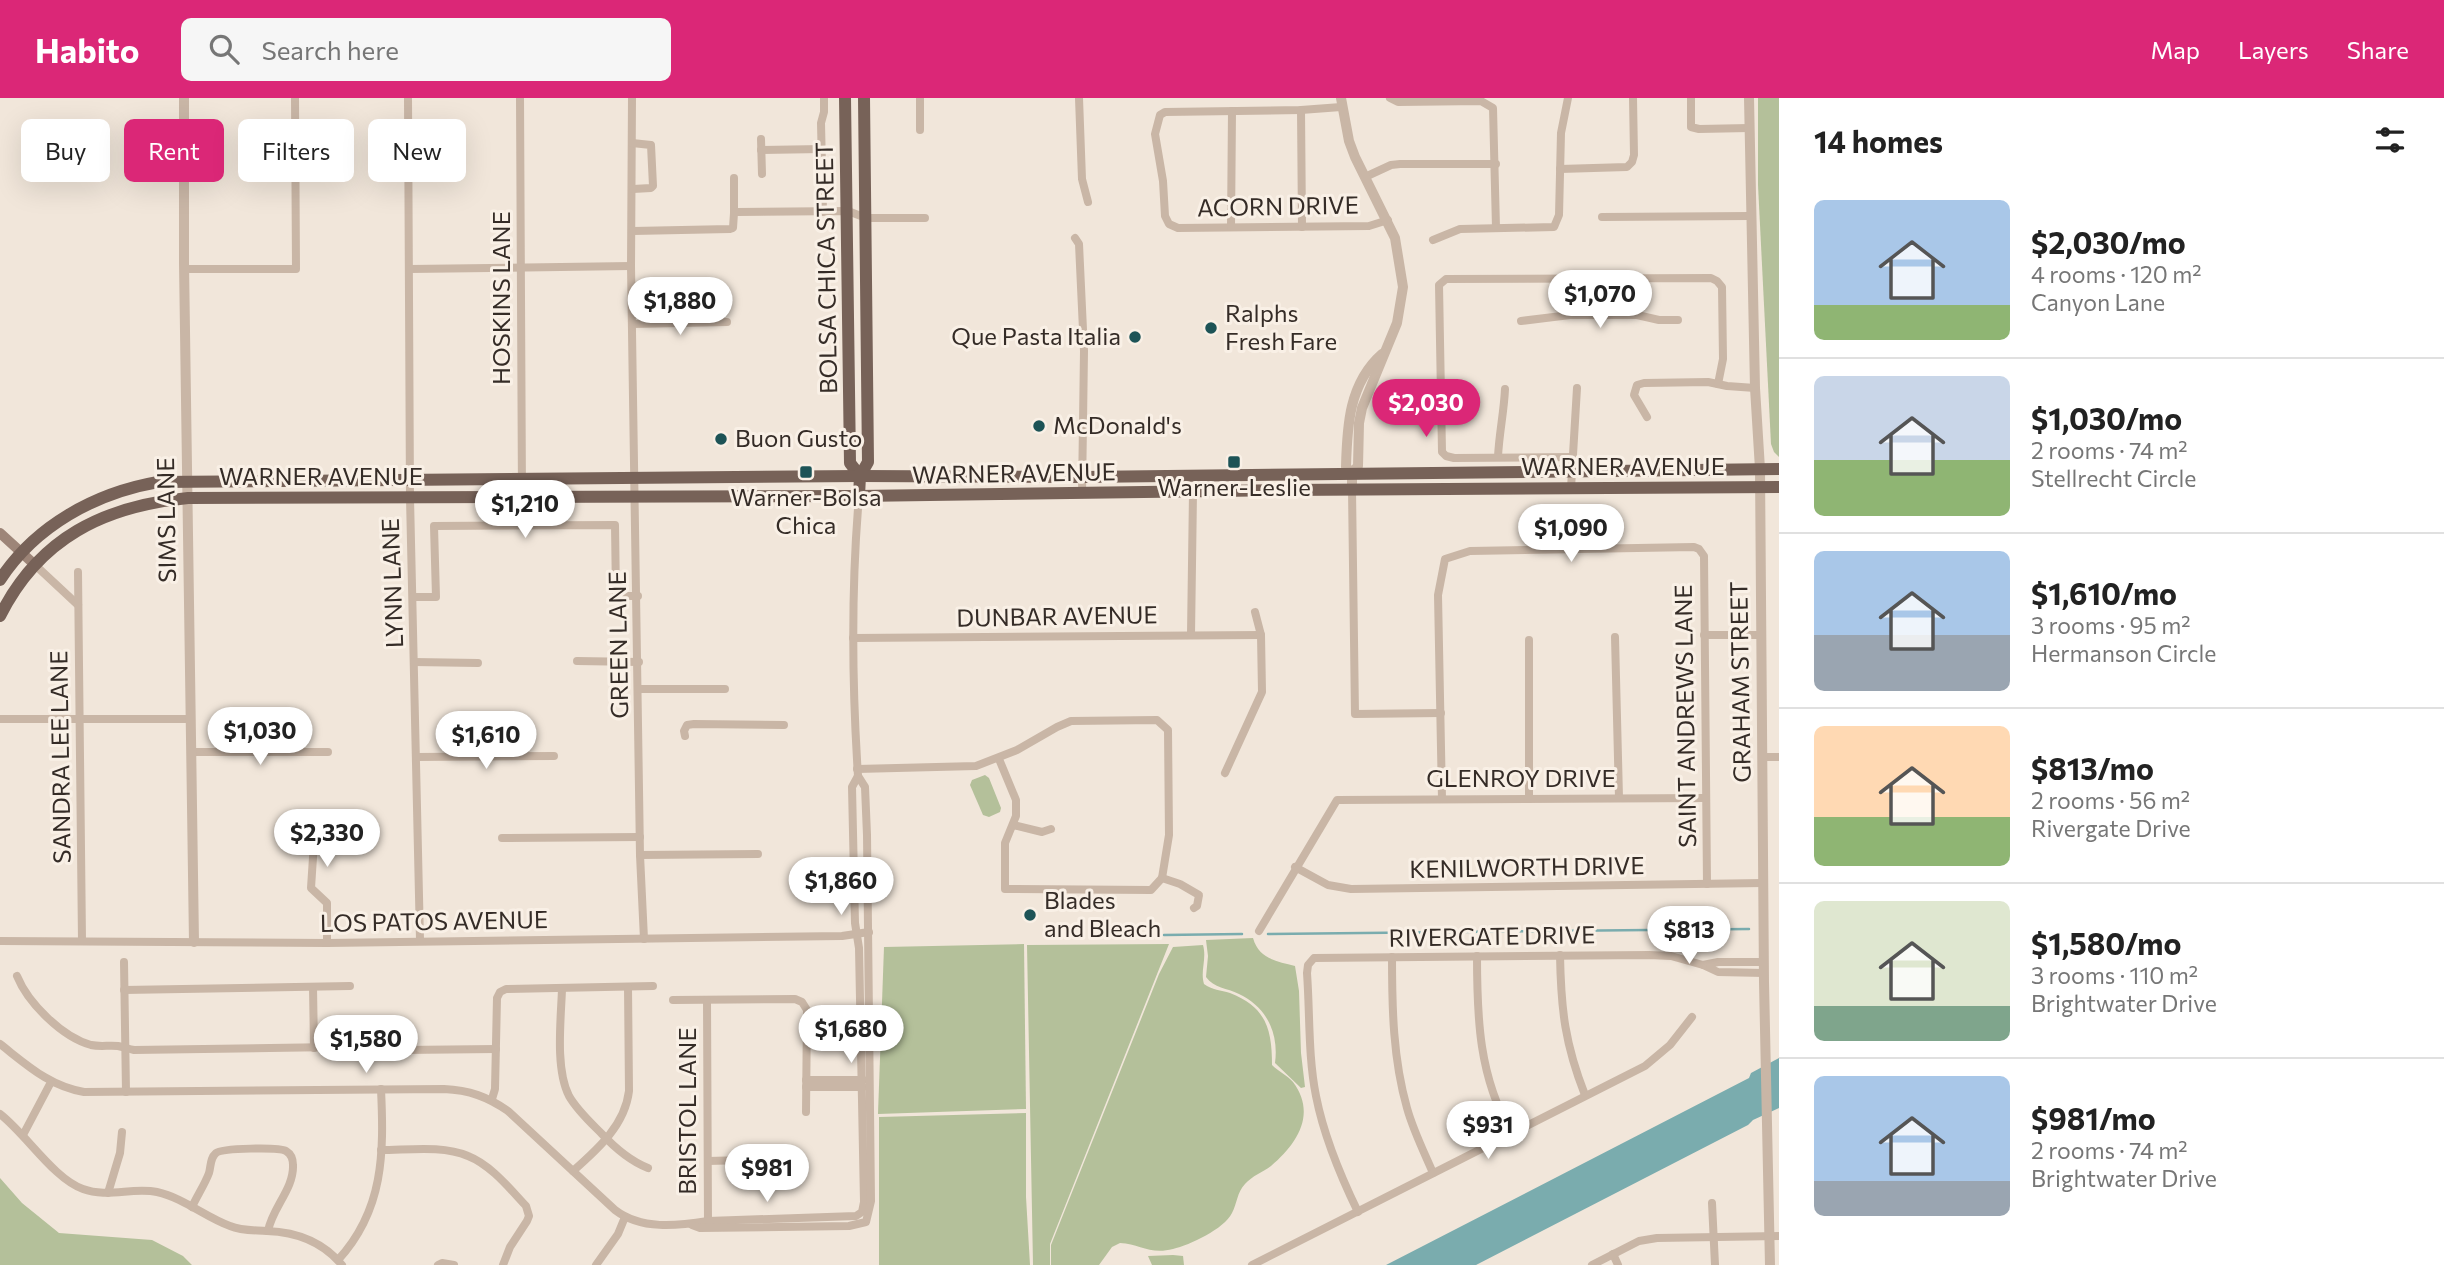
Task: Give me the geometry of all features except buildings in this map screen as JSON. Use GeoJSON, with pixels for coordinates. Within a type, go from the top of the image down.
{"type":"FeatureCollection","features":[{"type":"Feature","properties":{"kind":"main road","name":"BOLSA CHICA STREET"},"geometry":{"type":"LineString","coordinates":[[845,98],[850,463],[860,476]]}},
{"type":"Feature","properties":{"kind":"main road","name":"BOLSA CHICA STREET"},"geometry":{"type":"LineString","coordinates":[[859,496],[860,476],[869,461],[864,98]]}},
{"type":"Feature","properties":{"kind":"main road"},"geometry":{"type":"LineString","coordinates":[[849,317],[867,317]]}},
{"type":"Feature","properties":{"kind":"main road","name":"WARNER AVENUE"},"geometry":{"type":"LineString","coordinates":[[0,580],[21,553],[68,515],[89,503],[143,485],[188,482],[636,477],[1083,477],[1779,469]]}},
{"type":"Feature","properties":{"kind":"main road","name":"WARNER AVENUE"},"geometry":{"type":"LineString","coordinates":[[0,616],[34,564],[62,540],[109,515],[144,504],[188,498],[859,496],[1779,487]]}},
{"type":"Feature","properties":{"kind":"main road"},"geometry":{"type":"LineString","coordinates":[[0,533],[34,564]]}},
{"type":"Feature","properties":{"kind":"street","name":"SIMS LANE"},"geometry":{"type":"LineString","coordinates":[[184,98],[194,942]]}},
{"type":"Feature","properties":{"kind":"street"},"geometry":{"type":"LineString","coordinates":[[184,269],[296,269],[295,98]]}},
{"type":"Feature","properties":{"kind":"street","name":"LYNN LANE"},"geometry":{"type":"LineString","coordinates":[[408,98],[410,498],[420,940]]}},
{"type":"Feature","properties":{"kind":"street","name":"HOSKINS LANE"},"geometry":{"type":"LineString","coordinates":[[520,98],[523,498]]}},
{"type":"Feature","properties":{"kind":"street","name":"GREEN LANE"},"geometry":{"type":"LineString","coordinates":[[632,98],[631,266],[640,855],[644,939]]}},
{"type":"Feature","properties":{"kind":"street"},"geometry":{"type":"LineString","coordinates":[[822,212],[821,123],[824,98]]}},
{"type":"Feature","properties":{"kind":"street"},"geometry":{"type":"LineString","coordinates":[[920,98],[920,130]]}},
{"type":"Feature","properties":{"kind":"street"},"geometry":{"type":"LineString","coordinates":[[1079,98],[1082,179],[1088,202]]}},
{"type":"Feature","properties":{"kind":"street"},"geometry":{"type":"LineString","coordinates":[[1391,98],[1398,102],[1481,101],[1489,104],[1495,113],[1496,228]]}},
{"type":"Feature","properties":{"kind":"street"},"geometry":{"type":"LineString","coordinates":[[1433,240],[1460,229],[1554,227],[1558,222],[1560,133],[1568,98]]}},
{"type":"Feature","properties":{"kind":"street"},"geometry":{"type":"LineString","coordinates":[[1560,169],[1627,167],[1634,155],[1633,98]]}},
{"type":"Feature","properties":{"kind":"street"},"geometry":{"type":"LineString","coordinates":[[1690,98],[1691,127],[1749,128]]}},
{"type":"Feature","properties":{"kind":"street","name":"GRAHAM STREET"},"geometry":{"type":"LineString","coordinates":[[1749,98],[1755,388],[1760,470],[1767,1120],[1774,1236],[1770,1265]]}},
{"type":"Feature","properties":{"kind":"street"},"geometry":{"type":"LineString","coordinates":[[1231,227],[1232,111],[1301,110],[1341,102],[1349,141],[1388,220],[1398,248],[1403,287],[1398,323],[1362,408],[1359,423],[1359,466],[1352,473],[1355,714],[1441,713],[1442,799]]}},
{"type":"Feature","properties":{"kind":"street","name":"ACORN DRIVE"},"geometry":{"type":"LineString","coordinates":[[1232,111],[1172,110],[1160,116],[1155,134],[1163,181],[1165,216],[1169,225],[1178,228],[1369,226],[1388,220]]}},
{"type":"Feature","properties":{"kind":"street"},"geometry":{"type":"LineString","coordinates":[[1301,110],[1302,227]]}},
{"type":"Feature","properties":{"kind":"street"},"geometry":{"type":"LineString","coordinates":[[761,139],[762,174]]}},
{"type":"Feature","properties":{"kind":"street"},"geometry":{"type":"LineString","coordinates":[[632,143],[651,145],[653,173],[652,188],[632,189]]}},
{"type":"Feature","properties":{"kind":"street"},"geometry":{"type":"LineString","coordinates":[[761,150],[822,149]]}},
{"type":"Feature","properties":{"kind":"street"},"geometry":{"type":"LineString","coordinates":[[1365,177],[1391,165],[1400,164],[1496,164]]}},
{"type":"Feature","properties":{"kind":"street"},"geometry":{"type":"LineString","coordinates":[[632,231],[730,229],[734,225],[734,178]]}},
{"type":"Feature","properties":{"kind":"street"},"geometry":{"type":"LineString","coordinates":[[734,213],[848,211],[866,218],[925,218]]}},
{"type":"Feature","properties":{"kind":"street"},"geometry":{"type":"LineString","coordinates":[[1602,217],[1750,216]]}},
{"type":"Feature","properties":{"kind":"street"},"geometry":{"type":"LineString","coordinates":[[1075,238],[1079,244],[1083,297],[1083,494]]}},
{"type":"Feature","properties":{"kind":"street"},"geometry":{"type":"LineString","coordinates":[[410,269],[631,266]]}},
{"type":"Feature","properties":{"kind":"street"},"geometry":{"type":"LineString","coordinates":[[1573,457],[1454,458],[1442,452],[1439,285],[1442,281],[1711,278],[1717,281],[1721,288],[1723,359],[1718,384]]}},
{"type":"Feature","properties":{"kind":"street"},"geometry":{"type":"LineString","coordinates":[[1597,280],[1597,315]]}},
{"type":"Feature","properties":{"kind":"street"},"geometry":{"type":"LineString","coordinates":[[1521,321],[1570,315],[1637,315],[1659,320],[1678,320]]}},
{"type":"Feature","properties":{"kind":"street"},"geometry":{"type":"LineString","coordinates":[[633,324],[727,322]]}},
{"type":"Feature","properties":{"kind":"street"},"geometry":{"type":"LineString","coordinates":[[1647,417],[1634,395],[1637,385],[1644,383],[1718,384],[1755,388]]}},
{"type":"Feature","properties":{"kind":"street"},"geometry":{"type":"LineString","coordinates":[[1498,457],[1505,388]]}},
{"type":"Feature","properties":{"kind":"street"},"geometry":{"type":"LineString","coordinates":[[1571,488],[1577,388]]}},
{"type":"Feature","properties":{"kind":"street"},"geometry":{"type":"LineString","coordinates":[[1182,475],[1193,493],[1191,635]]}},
{"type":"Feature","properties":{"kind":"street","name":"BOLSA CHICA STREET"},"geometry":{"type":"LineString","coordinates":[[689,1224],[700,1228],[858,1225],[866,1222],[869,1216],[871,1201],[852,787],[858,773],[853,638],[859,496]]}},
{"type":"Feature","properties":{"kind":"street"},"geometry":{"type":"LineString","coordinates":[[413,597],[436,597],[434,526],[615,525],[617,596],[638,596]]}},
{"type":"Feature","properties":{"kind":"street","name":"SAINT ANDREWS LANE"},"geometry":{"type":"LineString","coordinates":[[1441,713],[1438,595],[1445,559],[1470,551],[1694,547],[1699,550],[1704,556],[1707,884]]}},
{"type":"Feature","properties":{"kind":"street"},"geometry":{"type":"LineString","coordinates":[[34,564],[78,605]]}},
{"type":"Feature","properties":{"kind":"street","name":"SANDRA LEE LANE"},"geometry":{"type":"LineString","coordinates":[[78,572],[82,941]]}},
{"type":"Feature","properties":{"kind":"street"},"geometry":{"type":"LineString","coordinates":[[1225,773],[1262,692],[1261,635],[1255,612]]}},
{"type":"Feature","properties":{"kind":"street","name":"DUNBAR AVENUE"},"geometry":{"type":"LineString","coordinates":[[853,638],[1261,635]]}},
{"type":"Feature","properties":{"kind":"street"},"geometry":{"type":"LineString","coordinates":[[1704,635],[1760,635]]}},
{"type":"Feature","properties":{"kind":"street"},"geometry":{"type":"LineString","coordinates":[[1615,637],[1619,798]]}},
{"type":"Feature","properties":{"kind":"street"},"geometry":{"type":"LineString","coordinates":[[1529,640],[1529,799]]}},
{"type":"Feature","properties":{"kind":"street"},"geometry":{"type":"LineString","coordinates":[[577,661],[639,662]]}},
{"type":"Feature","properties":{"kind":"street"},"geometry":{"type":"LineString","coordinates":[[414,662],[478,663]]}},
{"type":"Feature","properties":{"kind":"street"},"geometry":{"type":"LineString","coordinates":[[639,689],[725,689]]}},
{"type":"Feature","properties":{"kind":"street"},"geometry":{"type":"LineString","coordinates":[[0,719],[191,719]]}},
{"type":"Feature","properties":{"kind":"street"},"geometry":{"type":"LineString","coordinates":[[858,773],[976,766],[999,759],[1071,722],[1152,719],[1161,722],[1168,730],[1169,835],[1162,878],[1151,890],[1005,889],[1005,843],[1016,816],[1016,800],[999,759]]}},
{"type":"Feature","properties":{"kind":"street"},"geometry":{"type":"LineString","coordinates":[[685,736],[687,725],[694,724],[784,725]]}},
{"type":"Feature","properties":{"kind":"street"},"geometry":{"type":"LineString","coordinates":[[192,752],[328,752]]}},
{"type":"Feature","properties":{"kind":"street"},"geometry":{"type":"LineString","coordinates":[[417,757],[554,756]]}},
{"type":"Feature","properties":{"kind":"street"},"geometry":{"type":"LineString","coordinates":[[1763,757],[1779,757]]}},
{"type":"Feature","properties":{"kind":"street","name":"BOLSA CHICA STREET"},"geometry":{"type":"LineString","coordinates":[[708,1221],[848,1217],[862,1212],[869,932],[866,787],[858,773]]}},
{"type":"Feature","properties":{"kind":"street","name":"GLENROY DRIVE"},"geometry":{"type":"LineString","coordinates":[[1296,867],[1337,800],[1706,798]]}},
{"type":"Feature","properties":{"kind":"street"},"geometry":{"type":"LineString","coordinates":[[1013,825],[1042,832],[1051,829]]}},
{"type":"Feature","properties":{"kind":"street"},"geometry":{"type":"LineString","coordinates":[[502,838],[640,837]]}},
{"type":"Feature","properties":{"kind":"street"},"geometry":{"type":"LineString","coordinates":[[314,842],[311,888],[327,903],[327,943]]}},
{"type":"Feature","properties":{"kind":"street"},"geometry":{"type":"LineString","coordinates":[[640,855],[758,854]]}},
{"type":"Feature","properties":{"kind":"street"},"geometry":{"type":"LineString","coordinates":[[1259,931],[1296,867]]}},
{"type":"Feature","properties":{"kind":"street","name":"KENILWORTH DRIVE"},"geometry":{"type":"LineString","coordinates":[[1296,867],[1328,885],[1350,889],[1763,883]]}},
{"type":"Feature","properties":{"kind":"street"},"geometry":{"type":"LineString","coordinates":[[1162,878],[1199,895],[1194,908]]}},
{"type":"Feature","properties":{"kind":"street","name":"LOS PATOS AVENUE"},"geometry":{"type":"LineString","coordinates":[[0,941],[327,943],[857,935],[869,932]]}},
{"type":"Feature","properties":{"kind":"street"},"geometry":{"type":"LineString","coordinates":[[1560,955],[1564,1032],[1585,1096]]}},
{"type":"Feature","properties":{"kind":"street","name":"RIVERGATE DRIVE"},"geometry":{"type":"LineString","coordinates":[[1357,1212],[1338,1169],[1316,1094],[1310,1046],[1307,973],[1311,961],[1322,957],[1664,955],[1703,965],[1718,962],[1764,967]]}},
{"type":"Feature","properties":{"kind":"street"},"geometry":{"type":"LineString","coordinates":[[1477,956],[1480,1047],[1492,1090],[1511,1132]]}},
{"type":"Feature","properties":{"kind":"street"},"geometry":{"type":"LineString","coordinates":[[1392,957],[1398,1070],[1407,1108],[1433,1174]]}},
{"type":"Feature","properties":{"kind":"street"},"geometry":{"type":"LineString","coordinates":[[124,962],[126,1092]]}},
{"type":"Feature","properties":{"kind":"street"},"geometry":{"type":"LineString","coordinates":[[17,976],[29,998],[65,1033],[94,1046],[119,1046],[126,1049],[335,1047]]}},
{"type":"Feature","properties":{"kind":"street"},"geometry":{"type":"LineString","coordinates":[[313,986],[314,1048]]}},
{"type":"Feature","properties":{"kind":"street"},"geometry":{"type":"LineString","coordinates":[[124,990],[350,986]]}},
{"type":"Feature","properties":{"kind":"street"},"geometry":{"type":"LineString","coordinates":[[492,1099],[495,1089],[497,998],[500,992],[506,989],[653,986]]}},
{"type":"Feature","properties":{"kind":"street"},"geometry":{"type":"LineString","coordinates":[[573,1171],[621,1121],[628,1100],[628,987]]}},
{"type":"Feature","properties":{"kind":"street"},"geometry":{"type":"LineString","coordinates":[[562,989],[564,1083],[579,1111],[605,1138],[635,1163],[648,1168]]}},
{"type":"Feature","properties":{"kind":"street"},"geometry":{"type":"LineString","coordinates":[[673,1000],[795,999],[802,1002],[807,1010],[806,1112]]}},
{"type":"Feature","properties":{"kind":"street","name":"BRISTOL LANE"},"geometry":{"type":"LineString","coordinates":[[707,1000],[708,1221]]}},
{"type":"Feature","properties":{"kind":"street"},"geometry":{"type":"LineString","coordinates":[[1252,1265],[1645,1066],[1670,1045],[1692,1017]]}},
{"type":"Feature","properties":{"kind":"street"},"geometry":{"type":"LineString","coordinates":[[0,1044],[51,1082],[84,1092],[455,1089],[492,1099],[508,1111],[625,1217],[653,1224],[708,1221]]}},
{"type":"Feature","properties":{"kind":"street"},"geometry":{"type":"LineString","coordinates":[[403,1050],[496,1049]]}},
{"type":"Feature","properties":{"kind":"street"},"geometry":{"type":"LineString","coordinates":[[23,1135],[51,1082]]}},
{"type":"Feature","properties":{"kind":"street"},"geometry":{"type":"LineString","coordinates":[[806,1083],[865,1084]]}},
{"type":"Feature","properties":{"kind":"street"},"geometry":{"type":"LineString","coordinates":[[0,1114],[66,1180],[83,1189],[107,1193],[156,1192],[174,1197],[231,1227],[302,1237],[318,1244],[340,1263],[372,1204],[380,1174],[381,1089]]}},
{"type":"Feature","properties":{"kind":"street"},"geometry":{"type":"LineString","coordinates":[[107,1193],[120,1153],[122,1132]]}},
{"type":"Feature","properties":{"kind":"street"},"geometry":{"type":"LineString","coordinates":[[192,1207],[216,1153],[227,1150],[281,1150],[290,1154],[293,1161],[292,1179],[271,1219],[268,1231]]}},
{"type":"Feature","properties":{"kind":"street"},"geometry":{"type":"LineString","coordinates":[[381,1150],[440,1150],[467,1155],[487,1168],[526,1206],[529,1216],[510,1247],[503,1265]]}},
{"type":"Feature","properties":{"kind":"street"},"geometry":{"type":"LineString","coordinates":[[708,1161],[801,1157]]}},
{"type":"Feature","properties":{"kind":"street"},"geometry":{"type":"LineString","coordinates":[[1712,1203],[1715,1265]]}},
{"type":"Feature","properties":{"kind":"street"},"geometry":{"type":"LineString","coordinates":[[597,1265],[618,1234],[625,1217]]}},
{"type":"Feature","properties":{"kind":"street"},"geometry":{"type":"LineString","coordinates":[[1592,1265],[1639,1241],[1657,1238],[1774,1236]]}},
{"type":"Feature","properties":{"kind":"street"},"geometry":{"type":"LineString","coordinates":[[1613,1254],[1618,1265]]}},
{"type":"Feature","properties":{"kind":"street"},"geometry":{"type":"LineString","coordinates":[[440,1264],[454,1265]]}},
{"type":"Feature","properties":{"kind":"green space"},"geometry":{"type":"Polygon","coordinates":[[[1758,98],[1779,98],[1779,457],[1771,444],[1758,185],[1758,98]]]}},
{"type":"Feature","properties":{"kind":"green space"},"geometry":{"type":"Polygon","coordinates":[[[985,775],[989,778],[1001,808],[1000,812],[989,817],[983,815],[970,785],[972,780],[985,775]]]}},
{"type":"Feature","properties":{"kind":"green space"},"geometry":{"type":"Polygon","coordinates":[[[1253,938],[1264,955],[1295,966],[1305,1087],[1301,1088],[1275,1063],[1273,1032],[1257,1006],[1206,977],[1206,940],[1253,938]]]}},
{"type":"Feature","properties":{"kind":"green space"},"geometry":{"type":"Polygon","coordinates":[[[1024,944],[1026,1109],[878,1114],[884,947],[1024,944]]]}},
{"type":"Feature","properties":{"kind":"green space"},"geometry":{"type":"Polygon","coordinates":[[[1169,944],[1050,1244],[1050,1265],[1033,1265],[1027,945],[1169,944]]]}},
{"type":"Feature","properties":{"kind":"green space"},"geometry":{"type":"Polygon","coordinates":[[[1203,945],[1204,984],[1230,993],[1252,1005],[1264,1021],[1270,1041],[1272,1065],[1293,1082],[1300,1094],[1303,1106],[1301,1128],[1289,1148],[1271,1166],[1242,1187],[1228,1219],[1197,1240],[1165,1251],[1120,1243],[1112,1247],[1099,1265],[1051,1265],[1051,1245],[1159,974],[1173,947],[1203,945]]]}},
{"type":"Feature","properties":{"kind":"green space"},"geometry":{"type":"Polygon","coordinates":[[[1026,1113],[1026,1197],[1030,1265],[879,1265],[879,1117],[1026,1113]]]}},
{"type":"Feature","properties":{"kind":"green space"},"geometry":{"type":"Polygon","coordinates":[[[0,1178],[22,1203],[59,1233],[152,1240],[183,1256],[192,1265],[0,1265],[0,1178]]]}},
{"type":"Feature","properties":{"kind":"green space"},"geometry":{"type":"Polygon","coordinates":[[[1148,1256],[1183,1256],[1184,1265],[1152,1265],[1148,1256]]]}},
{"type":"Feature","properties":{"kind":"water"},"geometry":{"type":"Polygon","coordinates":[[[1779,1058],[1779,1108],[1748,1125],[1476,1265],[1386,1265],[1749,1078],[1751,1073],[1779,1058]]]}},
{"type":"Feature","properties":{"kind":"waterway"},"geometry":{"type":"LineString","coordinates":[[1268,934],[1749,929]]}},
{"type":"Feature","properties":{"kind":"waterway"},"geometry":{"type":"LineString","coordinates":[[1164,935],[1242,934]]}},
{"type":"Feature","properties":{"kind":"place","name":"Ralphs Fresh Fare"},"geometry":{"type":"Point","coordinates":[1211,328]}},
{"type":"Feature","properties":{"kind":"place","name":"Que Pasta Italia"},"geometry":{"type":"Point","coordinates":[1135,337]}},
{"type":"Feature","properties":{"kind":"place","name":"McDonald's"},"geometry":{"type":"Point","coordinates":[1039,426]}},
{"type":"Feature","properties":{"kind":"place","name":"Buon Gusto"},"geometry":{"type":"Point","coordinates":[721,439]}},
{"type":"Feature","properties":{"kind":"place","name":"Warner-Leslie"},"geometry":{"type":"Point","coordinates":[1234,462]}},
{"type":"Feature","properties":{"kind":"place","name":"Warner-Bolsa Chica"},"geometry":{"type":"Point","coordinates":[806,472]}},
{"type":"Feature","properties":{"kind":"place","name":"Blades and Bleach"},"geometry":{"type":"Point","coordinates":[1030,915]}}]}
